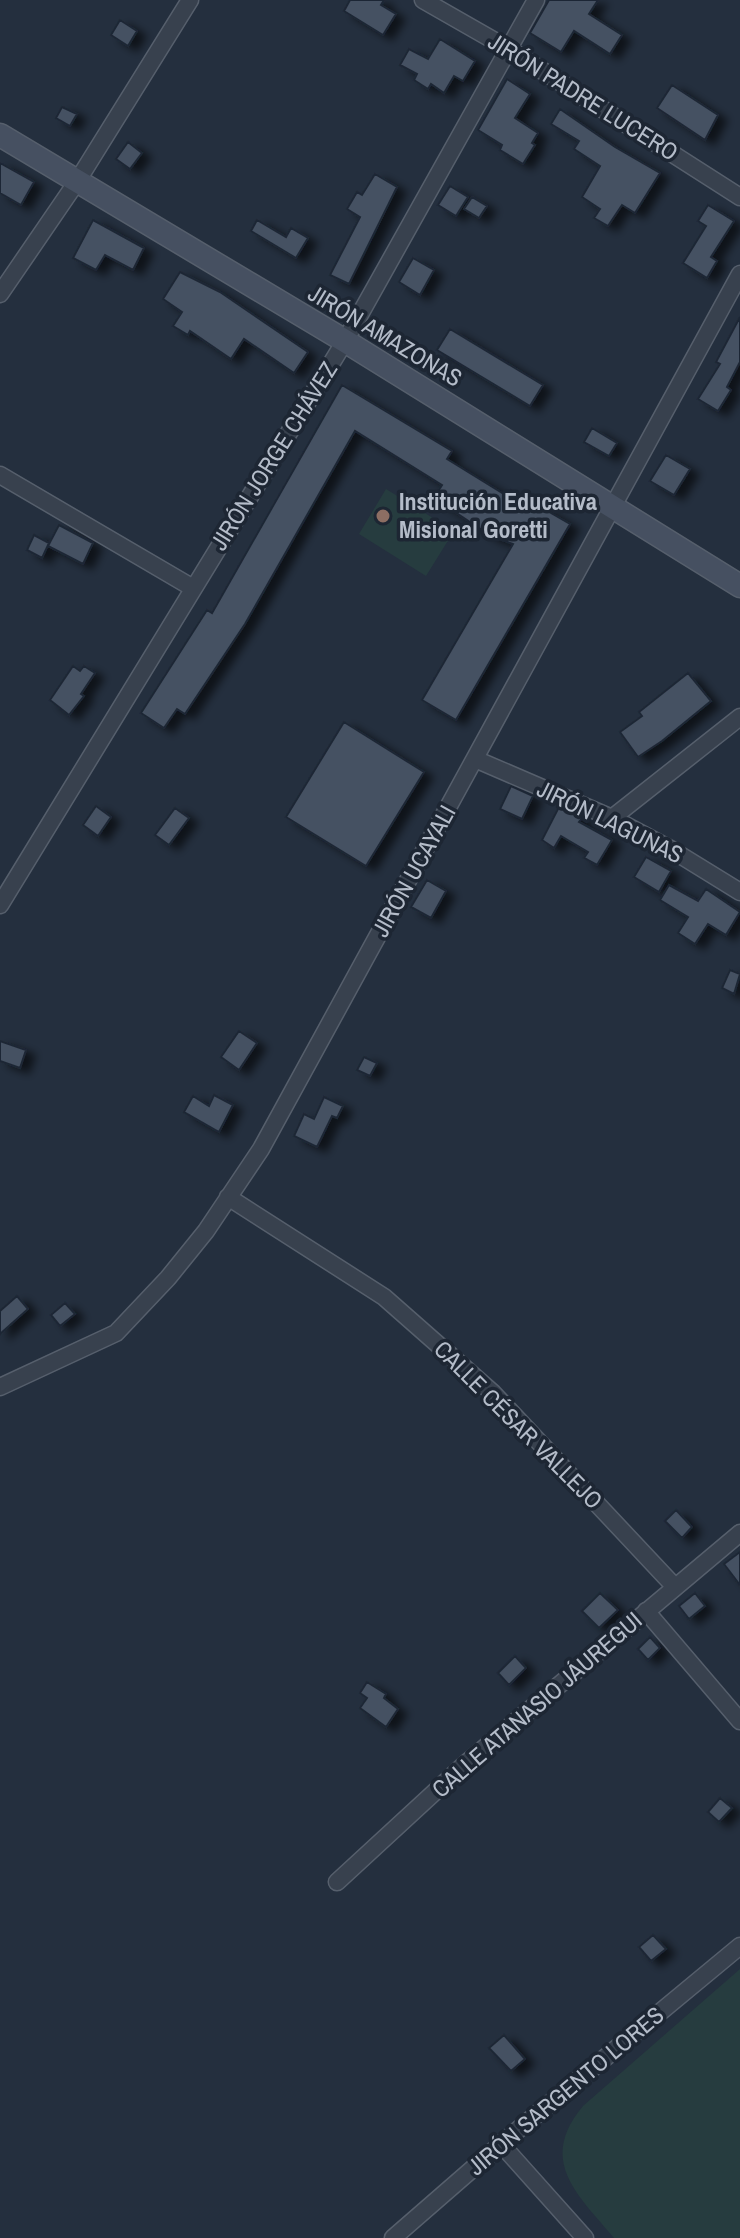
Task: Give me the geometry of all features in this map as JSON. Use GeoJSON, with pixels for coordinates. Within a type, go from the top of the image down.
{"type":"FeatureCollection","features":[{"type":"Feature","properties":{"kind":"street"},"geometry":{"type":"LineString","coordinates":[[0,294],[78,180],[190,0]]}},
{"type":"Feature","properties":{"kind":"street","name":"JIRÓN PADRE LUCERO"},"geometry":{"type":"LineString","coordinates":[[423,0],[507,48],[740,197]]}},
{"type":"Feature","properties":{"kind":"street","name":"JIRÓN JORGE CHÁVEZ"},"geometry":{"type":"LineString","coordinates":[[0,905],[345,341],[536,0]]}},
{"type":"Feature","properties":{"kind":"street","name":"JIRÓN AMAZONAS"},"geometry":{"type":"LineString","coordinates":[[0,135],[345,341],[740,586]]}},
{"type":"Feature","properties":{"kind":"street","name":"JIRÓN UCAYALI"},"geometry":{"type":"LineString","coordinates":[[0,1387],[116,1333],[168,1278],[261,1149],[740,274]]}},
{"type":"Feature","properties":{"kind":"street"},"geometry":{"type":"LineString","coordinates":[[0,475],[193,588]]}},
{"type":"Feature","properties":{"kind":"street"},"geometry":{"type":"LineString","coordinates":[[612,818],[740,717]]}},
{"type":"Feature","properties":{"kind":"street","name":"JIRÓN LAGUNAS"},"geometry":{"type":"LineString","coordinates":[[475,759],[612,818],[740,892]]}},
{"type":"Feature","properties":{"kind":"street","name":"CALLE CÉSAR VALLEJO"},"geometry":{"type":"LineString","coordinates":[[228,1197],[384,1297],[493,1393],[675,1587]]}},
{"type":"Feature","properties":{"kind":"street","name":"CALLE ATANASIO JÁUREGUI"},"geometry":{"type":"LineString","coordinates":[[337,1882],[464,1765],[740,1533]]}},
{"type":"Feature","properties":{"kind":"street"},"geometry":{"type":"LineString","coordinates":[[646,1611],[740,1721]]}},
{"type":"Feature","properties":{"kind":"street","name":"JIRÓN SARGENTO LORES"},"geometry":{"type":"LineString","coordinates":[[393,2238],[740,1946]]}},
{"type":"Feature","properties":{"kind":"street"},"geometry":{"type":"LineString","coordinates":[[501,2144],[585,2238]]}},
{"type":"Feature","properties":{"kind":"green space"},"geometry":{"type":"Polygon","coordinates":[[[386,489],[454,531],[426,576],[359,534],[386,489]]]}},
{"type":"Feature","properties":{"kind":"green space"},"geometry":{"type":"Polygon","coordinates":[[[740,1969],[740,2238],[614,2238],[576,2192],[568,2176],[563,2161],[563,2144],[570,2126],[583,2106],[740,1969]]]}},
{"type":"Feature","properties":{"kind":"building"},"geometry":{"type":"Polygon","coordinates":[[[350,0],[384,0],[381,5],[396,14],[383,35],[344,11],[350,0]]]}},
{"type":"Feature","properties":{"kind":"building"},"geometry":{"type":"Polygon","coordinates":[[[549,0],[598,0],[589,14],[622,35],[610,54],[574,31],[561,52],[530,33],[549,0]]]}},
{"type":"Feature","properties":{"kind":"building"},"geometry":{"type":"Polygon","coordinates":[[[120,20],[137,31],[128,46],[111,35],[120,20]]]}},
{"type":"Feature","properties":{"kind":"building"},"geometry":{"type":"Polygon","coordinates":[[[440,39],[475,61],[463,81],[454,76],[444,93],[431,84],[428,89],[414,80],[417,74],[400,65],[409,49],[428,59],[440,39]]]}},
{"type":"Feature","properties":{"kind":"building"},"geometry":{"type":"Polygon","coordinates":[[[507,79],[530,94],[515,118],[538,133],[532,143],[535,145],[523,164],[500,150],[502,145],[478,130],[507,79]]]}},
{"type":"Feature","properties":{"kind":"building"},"geometry":{"type":"Polygon","coordinates":[[[672,85],[718,115],[705,140],[657,108],[672,85]]]}},
{"type":"Feature","properties":{"kind":"building"},"geometry":{"type":"Polygon","coordinates":[[[62,107],[77,114],[70,126],[56,118],[62,107]]]}},
{"type":"Feature","properties":{"kind":"building"},"geometry":{"type":"Polygon","coordinates":[[[560,109],[660,173],[635,213],[622,205],[608,226],[594,218],[600,209],[582,197],[600,166],[574,149],[579,141],[551,124],[560,109]]]}},
{"type":"Feature","properties":{"kind":"building"},"geometry":{"type":"Polygon","coordinates":[[[128,142],[142,153],[130,169],[116,159],[128,142]]]}},
{"type":"Feature","properties":{"kind":"building"},"geometry":{"type":"Polygon","coordinates":[[[0,163],[34,182],[21,205],[0,193],[0,163]]]}},
{"type":"Feature","properties":{"kind":"building"},"geometry":{"type":"Polygon","coordinates":[[[375,174],[397,187],[349,284],[330,275],[360,217],[347,209],[357,192],[362,195],[375,174]]]}},
{"type":"Feature","properties":{"kind":"building"},"geometry":{"type":"Polygon","coordinates":[[[450,186],[468,197],[456,216],[438,205],[450,186]]]}},
{"type":"Feature","properties":{"kind":"building"},"geometry":{"type":"Polygon","coordinates":[[[472,197],[487,206],[479,218],[464,209],[472,197]]]}},
{"type":"Feature","properties":{"kind":"building"},"geometry":{"type":"Polygon","coordinates":[[[708,205],[734,221],[711,257],[717,261],[707,278],[683,263],[706,226],[698,221],[708,205]]]}},
{"type":"Feature","properties":{"kind":"building"},"geometry":{"type":"Polygon","coordinates":[[[93,220],[144,248],[133,270],[105,255],[96,270],[73,258],[93,220]]]}},
{"type":"Feature","properties":{"kind":"building"},"geometry":{"type":"Polygon","coordinates":[[[257,220],[286,237],[291,228],[308,238],[296,258],[251,231],[257,220]]]}},
{"type":"Feature","properties":{"kind":"building"},"geometry":{"type":"Polygon","coordinates":[[[413,258],[434,270],[420,295],[399,282],[413,258]]]}},
{"type":"Feature","properties":{"kind":"building"},"geometry":{"type":"Polygon","coordinates":[[[180,272],[220,292],[308,352],[294,373],[244,339],[231,359],[190,331],[188,335],[173,326],[182,312],[163,299],[180,272]]]}},
{"type":"Feature","properties":{"kind":"building"},"geometry":{"type":"Polygon","coordinates":[[[740,317],[740,362],[727,387],[731,390],[718,411],[698,399],[720,364],[716,362],[740,317]]]}},
{"type":"Feature","properties":{"kind":"building"},"geometry":{"type":"Polygon","coordinates":[[[450,329],[543,385],[530,406],[437,350],[450,329]]]}},
{"type":"Feature","properties":{"kind":"building"},"geometry":{"type":"Polygon","coordinates":[[[342,385],[452,451],[447,459],[507,496],[511,490],[570,524],[456,720],[422,700],[513,544],[491,536],[434,498],[442,485],[355,431],[245,624],[185,714],[177,709],[164,728],[141,713],[207,610],[212,613],[342,385]]]}},
{"type":"Feature","properties":{"kind":"building"},"geometry":{"type":"Polygon","coordinates":[[[592,428],[617,443],[609,456],[584,442],[592,428]]]}},
{"type":"Feature","properties":{"kind":"building"},"geometry":{"type":"Polygon","coordinates":[[[666,455],[690,469],[674,495],[650,481],[666,455]]]}},
{"type":"Feature","properties":{"kind":"building"},"geometry":{"type":"Polygon","coordinates":[[[59,525],[93,543],[83,564],[48,546],[59,525]]]}},
{"type":"Feature","properties":{"kind":"building"},"geometry":{"type":"Polygon","coordinates":[[[34,535],[49,543],[42,558],[27,550],[34,535]]]}},
{"type":"Feature","properties":{"kind":"building"},"geometry":{"type":"Polygon","coordinates":[[[73,666],[80,671],[84,666],[95,673],[81,694],[84,696],[69,715],[50,700],[73,666]]]}},
{"type":"Feature","properties":{"kind":"building"},"geometry":{"type":"Polygon","coordinates":[[[688,673],[711,701],[638,757],[620,732],[642,716],[639,712],[688,673]]]}},
{"type":"Feature","properties":{"kind":"building"},"geometry":{"type":"Polygon","coordinates":[[[344,722],[424,772],[366,866],[286,817],[344,722]]]}},
{"type":"Feature","properties":{"kind":"building"},"geometry":{"type":"Polygon","coordinates":[[[511,786],[533,796],[522,819],[500,809],[511,786]]]}},
{"type":"Feature","properties":{"kind":"building"},"geometry":{"type":"Polygon","coordinates":[[[96,806],[111,817],[98,836],[83,825],[96,806]]]}},
{"type":"Feature","properties":{"kind":"building"},"geometry":{"type":"Polygon","coordinates":[[[559,807],[582,818],[579,822],[612,840],[597,865],[584,858],[588,852],[561,836],[554,848],[542,840],[559,807]]]}},
{"type":"Feature","properties":{"kind":"building"},"geometry":{"type":"Polygon","coordinates":[[[175,808],[189,818],[169,845],[155,835],[175,808]]]}},
{"type":"Feature","properties":{"kind":"building"},"geometry":{"type":"Polygon","coordinates":[[[646,857],[671,871],[659,892],[634,877],[646,857]]]}},
{"type":"Feature","properties":{"kind":"building"},"geometry":{"type":"Polygon","coordinates":[[[427,880],[446,891],[431,918],[411,907],[427,880]]]}},
{"type":"Feature","properties":{"kind":"building"},"geometry":{"type":"Polygon","coordinates":[[[669,885],[698,901],[706,889],[740,912],[726,935],[708,924],[695,944],[678,933],[688,917],[660,900],[669,885]]]}},
{"type":"Feature","properties":{"kind":"building"},"geometry":{"type":"Polygon","coordinates":[[[730,970],[740,974],[734,994],[722,988],[730,970]]]}},
{"type":"Feature","properties":{"kind":"building"},"geometry":{"type":"Polygon","coordinates":[[[239,1031],[257,1043],[239,1070],[221,1057],[239,1031]]]}},
{"type":"Feature","properties":{"kind":"building"},"geometry":{"type":"Polygon","coordinates":[[[0,1041],[26,1050],[20,1068],[0,1061],[0,1041]]]}},
{"type":"Feature","properties":{"kind":"building"},"geometry":{"type":"Polygon","coordinates":[[[364,1057],[377,1063],[370,1076],[357,1070],[364,1057]]]}},
{"type":"Feature","properties":{"kind":"building"},"geometry":{"type":"Polygon","coordinates":[[[214,1095],[233,1105],[219,1132],[184,1112],[193,1096],[209,1106],[214,1095]]]}},
{"type":"Feature","properties":{"kind":"building"},"geometry":{"type":"Polygon","coordinates":[[[324,1097],[343,1106],[337,1118],[332,1116],[317,1147],[294,1136],[304,1114],[314,1119],[324,1097]]]}},
{"type":"Feature","properties":{"kind":"building"},"geometry":{"type":"Polygon","coordinates":[[[17,1296],[28,1309],[0,1334],[0,1311],[17,1296]]]}},
{"type":"Feature","properties":{"kind":"building"},"geometry":{"type":"Polygon","coordinates":[[[65,1303],[75,1314],[60,1326],[51,1315],[65,1303]]]}},
{"type":"Feature","properties":{"kind":"building"},"geometry":{"type":"Polygon","coordinates":[[[676,1510],[692,1527],[682,1538],[665,1521],[676,1510]]]}},
{"type":"Feature","properties":{"kind":"building"},"geometry":{"type":"Polygon","coordinates":[[[740,1552],[740,1585],[724,1564],[740,1552]]]}},
{"type":"Feature","properties":{"kind":"building"},"geometry":{"type":"Polygon","coordinates":[[[600,1593],[618,1610],[599,1628],[582,1611],[600,1593]]]}},
{"type":"Feature","properties":{"kind":"building"},"geometry":{"type":"Polygon","coordinates":[[[695,1593],[705,1606],[689,1619],[679,1606],[695,1593]]]}},
{"type":"Feature","properties":{"kind":"building"},"geometry":{"type":"Polygon","coordinates":[[[650,1637],[660,1648],[648,1660],[638,1649],[650,1637]]]}},
{"type":"Feature","properties":{"kind":"building"},"geometry":{"type":"Polygon","coordinates":[[[515,1656],[526,1668],[509,1685],[498,1673],[515,1656]]]}},
{"type":"Feature","properties":{"kind":"building"},"geometry":{"type":"Polygon","coordinates":[[[367,1682],[386,1694],[384,1698],[398,1709],[386,1727],[360,1708],[367,1698],[360,1693],[367,1682]]]}},
{"type":"Feature","properties":{"kind":"building"},"geometry":{"type":"Polygon","coordinates":[[[720,1798],[732,1808],[719,1822],[708,1812],[720,1798]]]}},
{"type":"Feature","properties":{"kind":"building"},"geometry":{"type":"Polygon","coordinates":[[[653,1935],[666,1949],[651,1961],[639,1947],[653,1935]]]}},
{"type":"Feature","properties":{"kind":"building"},"geometry":{"type":"Polygon","coordinates":[[[504,2035],[525,2059],[511,2071],[489,2048],[504,2035]]]}},
{"type":"Feature","properties":{"kind":"place","name":"Institución Educativa Misional Goretti"},"geometry":{"type":"Point","coordinates":[383,516]}}]}
